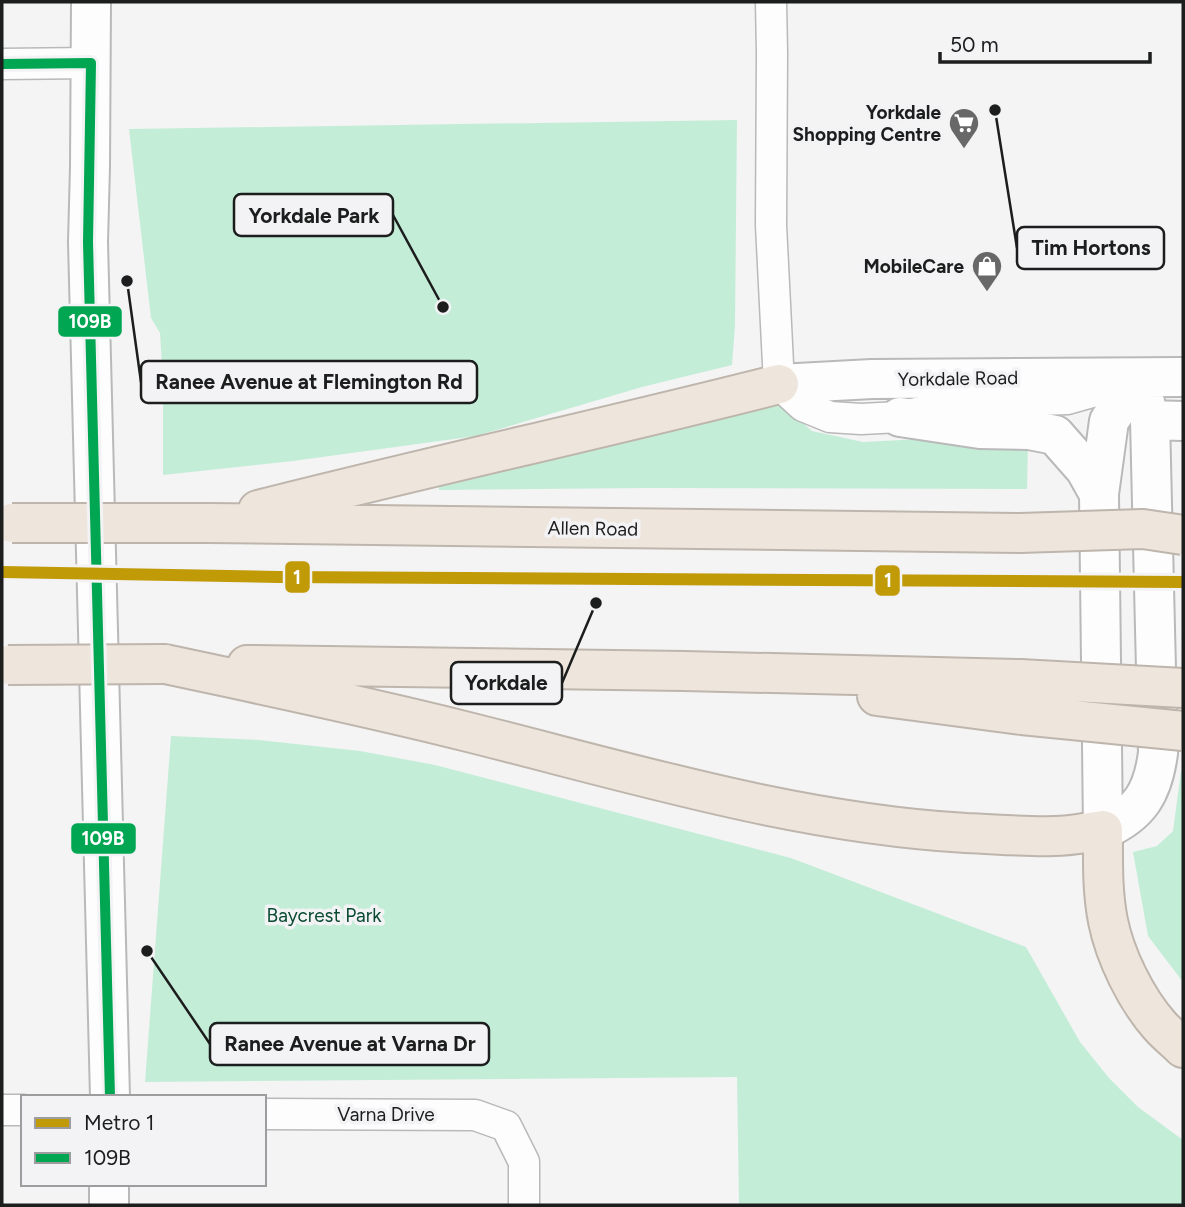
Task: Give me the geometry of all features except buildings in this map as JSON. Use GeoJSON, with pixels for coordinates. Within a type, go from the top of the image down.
{"type":"FeatureCollection","features":[{"type":"Feature","properties":{"kind":"highway"},"geometry":{"type":"LineString","coordinates":[[209,523],[404,473],[779,384]]}},
{"type":"Feature","properties":{"kind":"highway"},"geometry":{"type":"LineString","coordinates":[[1143,529],[1183,520]]}},
{"type":"Feature","properties":{"kind":"highway","name":"Allen Road"},"geometry":{"type":"LineString","coordinates":[[7,523],[1020,533],[1143,529],[1183,535]]}},
{"type":"Feature","properties":{"kind":"highway"},"geometry":{"type":"LineString","coordinates":[[164,664],[400,715],[687,788],[802,813],[929,831],[1057,836],[1102,830],[1108,922],[1122,965],[1140,999],[1160,1026],[1183,1048]]}},
{"type":"Feature","properties":{"kind":"highway"},"geometry":{"type":"LineString","coordinates":[[5,665],[164,664],[684,671],[1021,697],[1183,688]]}},
{"type":"Feature","properties":{"kind":"highway"},"geometry":{"type":"LineString","coordinates":[[1021,697],[1183,732]]}},
{"type":"Feature","properties":{"kind":"street"},"geometry":{"type":"LineString","coordinates":[[91,2],[88,242],[110,1095]]}},
{"type":"Feature","properties":{"kind":"street"},"geometry":{"type":"LineString","coordinates":[[771,2],[772,287],[779,384]]}},
{"type":"Feature","properties":{"kind":"street"},"geometry":{"type":"LineString","coordinates":[[2,64],[91,63]]}},
{"type":"Feature","properties":{"kind":"street","name":"Yorkdale Road"},"geometry":{"type":"LineString","coordinates":[[779,384],[872,379],[1183,377]]}},
{"type":"Feature","properties":{"kind":"street"},"geometry":{"type":"LineString","coordinates":[[1138,378],[1167,420],[1158,753],[1155,775],[1138,806],[1116,824],[1102,830],[1099,494],[1109,421],[1138,378]]}},
{"type":"Feature","properties":{"kind":"street","name":"Yorkdale Road"},"geometry":{"type":"LineString","coordinates":[[779,384],[803,406],[830,417],[861,419],[900,417],[957,403],[1068,399],[1138,378]]}},
{"type":"Feature","properties":{"kind":"street"},"geometry":{"type":"LineString","coordinates":[[900,417],[980,429],[1029,430],[1055,435],[1086,469],[1099,494]]}},
{"type":"Feature","properties":{"kind":"street"},"geometry":{"type":"LineString","coordinates":[[2,1110],[21,1110]]}},
{"type":"Feature","properties":{"kind":"street","name":"Varna Drive"},"geometry":{"type":"LineString","coordinates":[[266,1114],[475,1115],[506,1126],[524,1162],[524,1205]]}},
{"type":"Feature","properties":{"kind":"street"},"geometry":{"type":"LineString","coordinates":[[109,1186],[109,1205]]}},
{"type":"Feature","properties":{"kind":"green space"},"geometry":{"type":"Polygon","coordinates":[[[737,120],[735,325],[732,365],[642,387],[476,436],[293,461],[163,475],[160,333],[151,318],[129,129],[737,120]]]}},
{"type":"Feature","properties":{"kind":"green space"},"geometry":{"type":"Polygon","coordinates":[[[778,401],[812,431],[863,442],[920,439],[1028,442],[1027,489],[439,490],[439,483],[778,401]]]}},
{"type":"Feature","properties":{"kind":"green space","name":"Baycrest Park"},"geometry":{"type":"Polygon","coordinates":[[[171,736],[259,740],[360,751],[435,765],[791,858],[1026,947],[1080,1042],[1109,1078],[1138,1107],[1183,1140],[1183,1205],[739,1205],[737,1077],[145,1082],[171,736]]]}},
{"type":"Feature","properties":{"kind":"green space"},"geometry":{"type":"Polygon","coordinates":[[[1181,771],[1183,982],[1148,936],[1133,852],[1157,846],[1173,831],[1181,771]]]}},
{"type":"Feature","properties":{"kind":"metro line","name":"1"},"geometry":{"type":"LineString","coordinates":[[2,572],[278,577],[1183,582]]}},
{"type":"Feature","properties":{"kind":"transit line","name":"109B"},"geometry":{"type":"LineString","coordinates":[[91,63],[88,242],[110,1095]]}},
{"type":"Feature","properties":{"kind":"transit line","name":"109B"},"geometry":{"type":"LineString","coordinates":[[2,64],[91,63]]}},
{"type":"Feature","properties":{"kind":"place","name":"Tim Hortons"},"geometry":{"type":"Point","coordinates":[995,110]}},
{"type":"Feature","properties":{"kind":"place","name":"Yorkdale Shopping Centre"},"geometry":{"type":"Point","coordinates":[964,150]}},
{"type":"Feature","properties":{"kind":"place","name":"Ranee Avenue at Flemington Rd"},"geometry":{"type":"Point","coordinates":[127,281]}},
{"type":"Feature","properties":{"kind":"place","name":"MobileCare"},"geometry":{"type":"Point","coordinates":[987,293]}},
{"type":"Feature","properties":{"kind":"place","name":"Yorkdale Park"},"geometry":{"type":"Point","coordinates":[443,307]}},
{"type":"Feature","properties":{"kind":"place","name":"Yorkdale"},"geometry":{"type":"Point","coordinates":[596,603]}},
{"type":"Feature","properties":{"kind":"place","name":"Ranee Avenue at Varna Dr"},"geometry":{"type":"Point","coordinates":[147,951]}}]}
